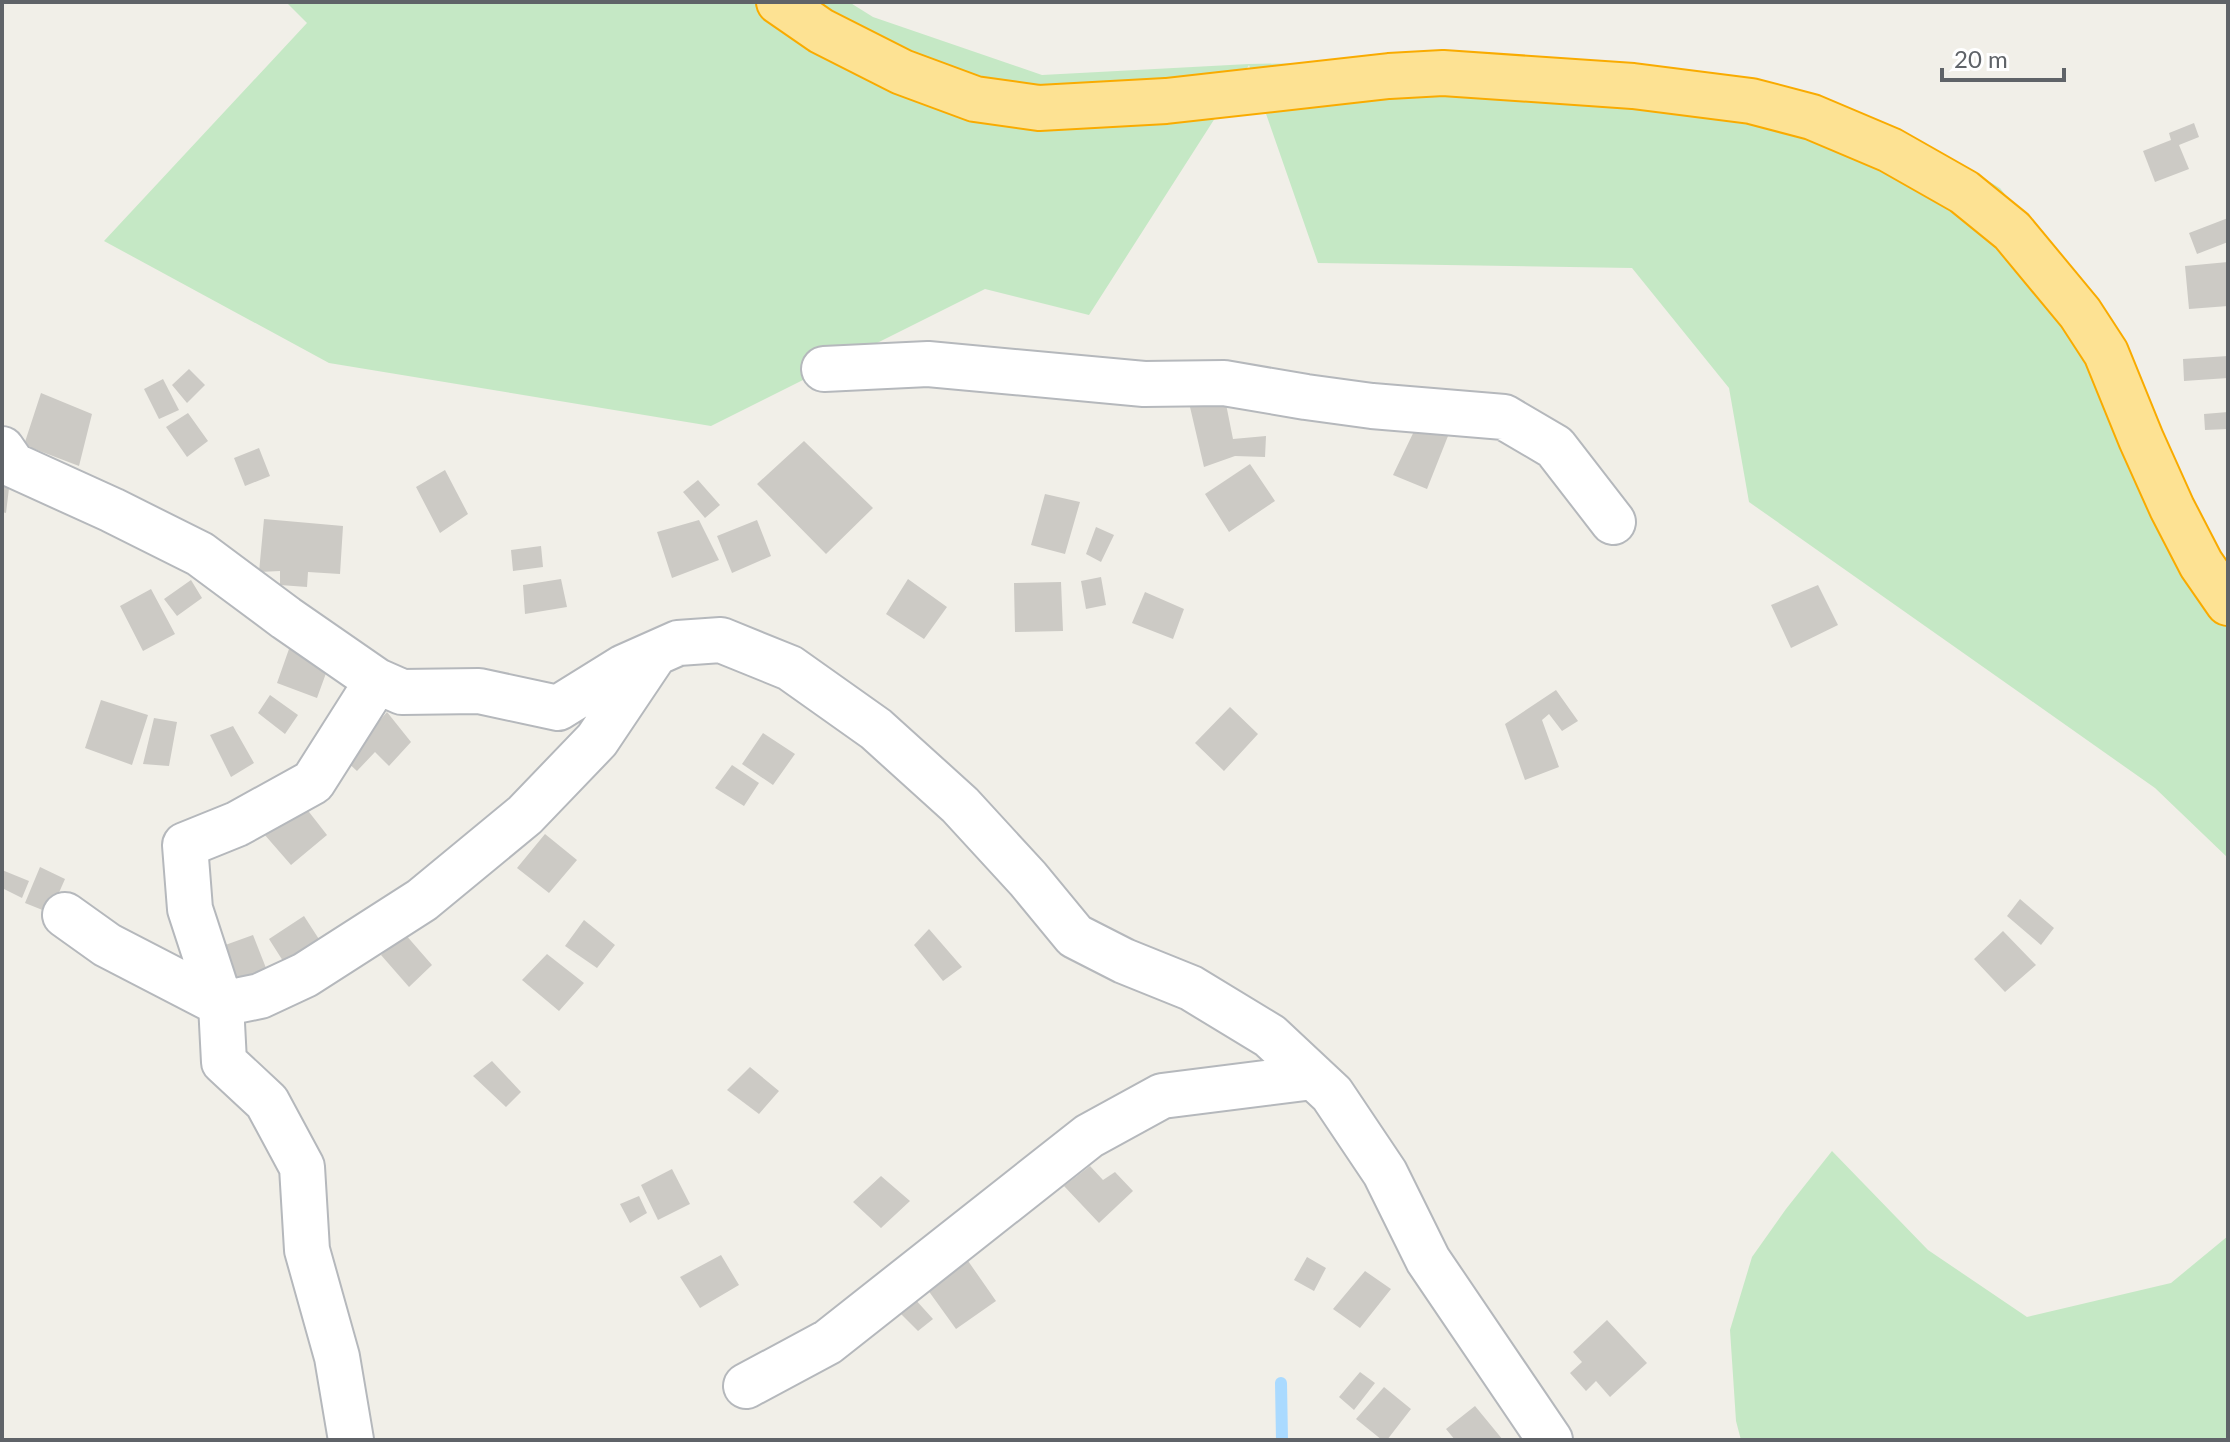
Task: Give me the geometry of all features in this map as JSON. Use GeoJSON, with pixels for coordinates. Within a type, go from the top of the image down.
{"type":"FeatureCollection","features":[{"type":"Feature","properties":{"kind":"highway"},"geometry":{"type":"LineString","coordinates":[[779,2],[821,31],[902,72],[975,99],[1039,108],[1166,101],[1389,76],[1443,73],[1633,86],[1751,101],[1812,117],[1890,150],[1964,192],[2012,231],[2080,313],[2106,353],[2172,508],[2201,564],[2228,603]]}},
{"type":"Feature","properties":{"kind":"street"},"geometry":{"type":"LineString","coordinates":[[824,369],[928,364],[1144,384],[1224,383],[1372,406],[1504,417],[1555,447],[1613,522]]}},
{"type":"Feature","properties":{"kind":"street"},"geometry":{"type":"LineString","coordinates":[[2,449],[13,465],[200,554],[377,681],[402,692],[479,691],[558,708],[624,667],[678,643],[721,640],[790,668],[876,729],[960,805],[1075,936],[1124,961],[1191,988],[1270,1036],[1332,1094],[1385,1173],[1428,1260],[1550,1440]]}},
{"type":"Feature","properties":{"kind":"street"},"geometry":{"type":"LineString","coordinates":[[65,915],[107,945],[221,1004],[260,996],[305,975],[422,900],[525,815],[597,740],[656,653]]}},
{"type":"Feature","properties":{"kind":"street"},"geometry":{"type":"LineString","coordinates":[[351,1440],[337,1357],[307,1250],[302,1167],[267,1102],[224,1062],[221,1004],[190,909],[185,845],[237,824],[313,782],[377,681]]}},
{"type":"Feature","properties":{"kind":"street"},"geometry":{"type":"LineString","coordinates":[[746,1386],[828,1342],[1089,1136],[1162,1096],[1313,1077]]}},
{"type":"Feature","properties":{"kind":"green space"},"geometry":{"type":"Polygon","coordinates":[[[286,2],[849,2],[873,17],[1042,75],[1249,64],[1432,61],[1765,87],[1902,130],[2000,188],[2084,294],[2228,580],[2228,858],[2155,788],[1749,502],[1729,388],[1632,268],[1318,263],[1249,65],[1089,315],[985,289],[711,426],[329,363],[104,241],[307,23],[286,2]]]}},
{"type":"Feature","properties":{"kind":"green space"},"geometry":{"type":"Polygon","coordinates":[[[1832,1151],[1928,1250],[2027,1317],[2171,1283],[2228,1236],[2228,1440],[1741,1440],[1736,1421],[1730,1330],[1752,1257],[1832,1151]]]}},
{"type":"Feature","properties":{"kind":"building"},"geometry":{"type":"Polygon","coordinates":[[[2194,123],[2199,137],[2179,145],[2189,169],[2155,182],[2143,151],[2171,140],[2169,133],[2194,123]]]}},
{"type":"Feature","properties":{"kind":"building"},"geometry":{"type":"Polygon","coordinates":[[[2228,218],[2228,242],[2197,254],[2189,233],[2228,218]]]}},
{"type":"Feature","properties":{"kind":"building"},"geometry":{"type":"Polygon","coordinates":[[[2228,262],[2228,306],[2189,309],[2185,266],[2228,262]]]}},
{"type":"Feature","properties":{"kind":"building"},"geometry":{"type":"Polygon","coordinates":[[[2228,356],[2228,378],[2184,381],[2183,359],[2228,356]]]}},
{"type":"Feature","properties":{"kind":"building"},"geometry":{"type":"Polygon","coordinates":[[[189,369],[205,385],[187,403],[172,385],[189,369]]]}},
{"type":"Feature","properties":{"kind":"building"},"geometry":{"type":"Polygon","coordinates":[[[163,379],[179,410],[159,419],[144,389],[163,379]]]}},
{"type":"Feature","properties":{"kind":"building"},"geometry":{"type":"Polygon","coordinates":[[[41,393],[92,414],[79,466],[24,445],[41,393]]]}},
{"type":"Feature","properties":{"kind":"building"},"geometry":{"type":"Polygon","coordinates":[[[1225,399],[1233,439],[1266,436],[1265,457],[1235,456],[1204,467],[1190,407],[1225,399]]]}},
{"type":"Feature","properties":{"kind":"building"},"geometry":{"type":"Polygon","coordinates":[[[2228,412],[2228,429],[2205,430],[2204,414],[2228,412]]]}},
{"type":"Feature","properties":{"kind":"building"},"geometry":{"type":"Polygon","coordinates":[[[188,413],[208,441],[187,457],[166,427],[188,413]]]}},
{"type":"Feature","properties":{"kind":"building"},"geometry":{"type":"Polygon","coordinates":[[[1417,425],[1448,436],[1427,489],[1393,475],[1417,425]]]}},
{"type":"Feature","properties":{"kind":"building"},"geometry":{"type":"Polygon","coordinates":[[[804,441],[873,508],[826,554],[757,484],[804,441]]]}},
{"type":"Feature","properties":{"kind":"building"},"geometry":{"type":"Polygon","coordinates":[[[259,448],[270,476],[245,486],[234,458],[259,448]]]}},
{"type":"Feature","properties":{"kind":"building"},"geometry":{"type":"Polygon","coordinates":[[[1250,464],[1275,501],[1229,532],[1205,494],[1250,464]]]}},
{"type":"Feature","properties":{"kind":"building"},"geometry":{"type":"Polygon","coordinates":[[[445,470],[468,514],[440,533],[416,487],[445,470]]]}},
{"type":"Feature","properties":{"kind":"building"},"geometry":{"type":"Polygon","coordinates":[[[2,478],[10,480],[6,513],[2,512],[2,478]]]}},
{"type":"Feature","properties":{"kind":"building"},"geometry":{"type":"Polygon","coordinates":[[[698,480],[720,505],[705,518],[683,492],[698,480]]]}},
{"type":"Feature","properties":{"kind":"building"},"geometry":{"type":"Polygon","coordinates":[[[1045,494],[1080,502],[1065,554],[1031,545],[1045,494]]]}},
{"type":"Feature","properties":{"kind":"building"},"geometry":{"type":"Polygon","coordinates":[[[264,519],[343,526],[340,574],[308,572],[307,587],[280,585],[280,571],[259,572],[264,519]]]}},
{"type":"Feature","properties":{"kind":"building"},"geometry":{"type":"Polygon","coordinates":[[[699,520],[719,560],[672,578],[657,532],[699,520]]]}},
{"type":"Feature","properties":{"kind":"building"},"geometry":{"type":"Polygon","coordinates":[[[757,520],[771,556],[732,573],[717,536],[757,520]]]}},
{"type":"Feature","properties":{"kind":"building"},"geometry":{"type":"Polygon","coordinates":[[[1096,527],[1114,535],[1101,562],[1086,554],[1096,527]]]}},
{"type":"Feature","properties":{"kind":"building"},"geometry":{"type":"Polygon","coordinates":[[[541,546],[543,567],[513,571],[511,550],[541,546]]]}},
{"type":"Feature","properties":{"kind":"building"},"geometry":{"type":"Polygon","coordinates":[[[1101,577],[1106,605],[1086,609],[1081,581],[1101,577]]]}},
{"type":"Feature","properties":{"kind":"building"},"geometry":{"type":"Polygon","coordinates":[[[561,579],[567,607],[525,614],[523,585],[561,579]]]}},
{"type":"Feature","properties":{"kind":"building"},"geometry":{"type":"Polygon","coordinates":[[[908,579],[947,607],[924,639],[886,614],[908,579]]]}},
{"type":"Feature","properties":{"kind":"building"},"geometry":{"type":"Polygon","coordinates":[[[191,580],[202,598],[177,616],[164,599],[191,580]]]}},
{"type":"Feature","properties":{"kind":"building"},"geometry":{"type":"Polygon","coordinates":[[[1061,582],[1063,631],[1015,632],[1014,583],[1061,582]]]}},
{"type":"Feature","properties":{"kind":"building"},"geometry":{"type":"Polygon","coordinates":[[[1818,585],[1838,625],[1791,648],[1771,605],[1818,585]]]}},
{"type":"Feature","properties":{"kind":"building"},"geometry":{"type":"Polygon","coordinates":[[[151,589],[175,634],[143,651],[120,606],[151,589]]]}},
{"type":"Feature","properties":{"kind":"building"},"geometry":{"type":"Polygon","coordinates":[[[1145,592],[1184,609],[1173,639],[1132,623],[1145,592]]]}},
{"type":"Feature","properties":{"kind":"building"},"geometry":{"type":"Polygon","coordinates":[[[289,649],[329,665],[317,698],[277,683],[289,649]]]}},
{"type":"Feature","properties":{"kind":"building"},"geometry":{"type":"Polygon","coordinates":[[[1556,690],[1578,721],[1562,731],[1549,714],[1542,720],[1559,767],[1525,780],[1505,724],[1556,690]]]}},
{"type":"Feature","properties":{"kind":"building"},"geometry":{"type":"Polygon","coordinates":[[[270,695],[298,715],[285,734],[258,713],[270,695]]]}},
{"type":"Feature","properties":{"kind":"building"},"geometry":{"type":"Polygon","coordinates":[[[101,700],[148,715],[132,765],[85,748],[101,700]]]}},
{"type":"Feature","properties":{"kind":"building"},"geometry":{"type":"Polygon","coordinates":[[[1230,707],[1258,734],[1224,771],[1195,743],[1230,707]]]}},
{"type":"Feature","properties":{"kind":"building"},"geometry":{"type":"Polygon","coordinates":[[[387,712],[411,742],[389,766],[375,752],[357,771],[345,760],[387,712]]]}},
{"type":"Feature","properties":{"kind":"building"},"geometry":{"type":"Polygon","coordinates":[[[154,718],[177,722],[169,766],[143,764],[154,718]]]}},
{"type":"Feature","properties":{"kind":"building"},"geometry":{"type":"Polygon","coordinates":[[[233,726],[254,763],[231,777],[210,735],[233,726]]]}},
{"type":"Feature","properties":{"kind":"building"},"geometry":{"type":"Polygon","coordinates":[[[763,733],[795,754],[773,785],[742,764],[763,733]]]}},
{"type":"Feature","properties":{"kind":"building"},"geometry":{"type":"Polygon","coordinates":[[[732,765],[759,783],[744,806],[715,788],[732,765]]]}},
{"type":"Feature","properties":{"kind":"building"},"geometry":{"type":"Polygon","coordinates":[[[302,803],[327,835],[291,865],[264,834],[302,803]]]}},
{"type":"Feature","properties":{"kind":"building"},"geometry":{"type":"Polygon","coordinates":[[[545,834],[577,860],[549,893],[517,868],[545,834]]]}},
{"type":"Feature","properties":{"kind":"building"},"geometry":{"type":"Polygon","coordinates":[[[40,867],[65,879],[50,913],[25,903],[40,867]]]}},
{"type":"Feature","properties":{"kind":"building"},"geometry":{"type":"Polygon","coordinates":[[[2,870],[29,881],[22,898],[2,888],[2,870]]]}},
{"type":"Feature","properties":{"kind":"building"},"geometry":{"type":"Polygon","coordinates":[[[2020,899],[2054,928],[2041,945],[2007,916],[2020,899]]]}},
{"type":"Feature","properties":{"kind":"building"},"geometry":{"type":"Polygon","coordinates":[[[304,916],[326,950],[290,972],[269,939],[304,916]]]}},
{"type":"Feature","properties":{"kind":"building"},"geometry":{"type":"Polygon","coordinates":[[[584,920],[615,945],[597,968],[565,946],[584,920]]]}},
{"type":"Feature","properties":{"kind":"building"},"geometry":{"type":"Polygon","coordinates":[[[929,929],[962,967],[943,981],[914,945],[929,929]]]}},
{"type":"Feature","properties":{"kind":"building"},"geometry":{"type":"Polygon","coordinates":[[[2003,931],[2036,965],[2005,992],[1974,959],[2003,931]]]}},
{"type":"Feature","properties":{"kind":"building"},"geometry":{"type":"Polygon","coordinates":[[[405,934],[432,965],[409,987],[381,955],[405,934]]]}},
{"type":"Feature","properties":{"kind":"building"},"geometry":{"type":"Polygon","coordinates":[[[253,935],[266,968],[275,963],[282,976],[228,987],[217,948],[253,935]]]}},
{"type":"Feature","properties":{"kind":"building"},"geometry":{"type":"Polygon","coordinates":[[[547,954],[584,983],[559,1011],[522,980],[547,954]]]}},
{"type":"Feature","properties":{"kind":"building"},"geometry":{"type":"Polygon","coordinates":[[[492,1061],[521,1092],[506,1107],[473,1076],[492,1061]]]}},
{"type":"Feature","properties":{"kind":"building"},"geometry":{"type":"Polygon","coordinates":[[[750,1067],[779,1091],[759,1114],[727,1090],[750,1067]]]}},
{"type":"Feature","properties":{"kind":"building"},"geometry":{"type":"Polygon","coordinates":[[[1090,1166],[1103,1180],[1115,1172],[1133,1191],[1099,1223],[1064,1186],[1090,1166]]]}},
{"type":"Feature","properties":{"kind":"building"},"geometry":{"type":"Polygon","coordinates":[[[672,1169],[690,1204],[658,1220],[641,1185],[672,1169]]]}},
{"type":"Feature","properties":{"kind":"building"},"geometry":{"type":"Polygon","coordinates":[[[881,1176],[910,1201],[881,1228],[853,1202],[881,1176]]]}},
{"type":"Feature","properties":{"kind":"building"},"geometry":{"type":"Polygon","coordinates":[[[639,1196],[647,1213],[630,1223],[620,1204],[639,1196]]]}},
{"type":"Feature","properties":{"kind":"building"},"geometry":{"type":"Polygon","coordinates":[[[721,1255],[739,1285],[700,1308],[680,1277],[721,1255]]]}},
{"type":"Feature","properties":{"kind":"building"},"geometry":{"type":"Polygon","coordinates":[[[1307,1257],[1326,1268],[1314,1291],[1294,1280],[1307,1257]]]}},
{"type":"Feature","properties":{"kind":"building"},"geometry":{"type":"Polygon","coordinates":[[[966,1258],[996,1301],[956,1329],[925,1286],[966,1258]]]}},
{"type":"Feature","properties":{"kind":"building"},"geometry":{"type":"Polygon","coordinates":[[[1365,1271],[1391,1289],[1360,1328],[1333,1309],[1365,1271]]]}},
{"type":"Feature","properties":{"kind":"building"},"geometry":{"type":"Polygon","coordinates":[[[914,1298],[933,1319],[918,1331],[897,1310],[914,1298]]]}},
{"type":"Feature","properties":{"kind":"building"},"geometry":{"type":"Polygon","coordinates":[[[1607,1320],[1647,1363],[1610,1397],[1596,1381],[1586,1391],[1570,1373],[1582,1362],[1573,1352],[1607,1320]]]}},
{"type":"Feature","properties":{"kind":"building"},"geometry":{"type":"Polygon","coordinates":[[[1360,1372],[1375,1383],[1354,1410],[1339,1397],[1360,1372]]]}},
{"type":"Feature","properties":{"kind":"building"},"geometry":{"type":"Polygon","coordinates":[[[1384,1387],[1411,1409],[1387,1440],[1382,1440],[1356,1419],[1384,1387]]]}},
{"type":"Feature","properties":{"kind":"building"},"geometry":{"type":"Polygon","coordinates":[[[1475,1406],[1503,1440],[1455,1440],[1446,1429],[1475,1406]]]}},
{"type":"Feature","properties":{"kind":"waterway"},"geometry":{"type":"LineString","coordinates":[[1281,1383],[1282,1440]]}}]}
